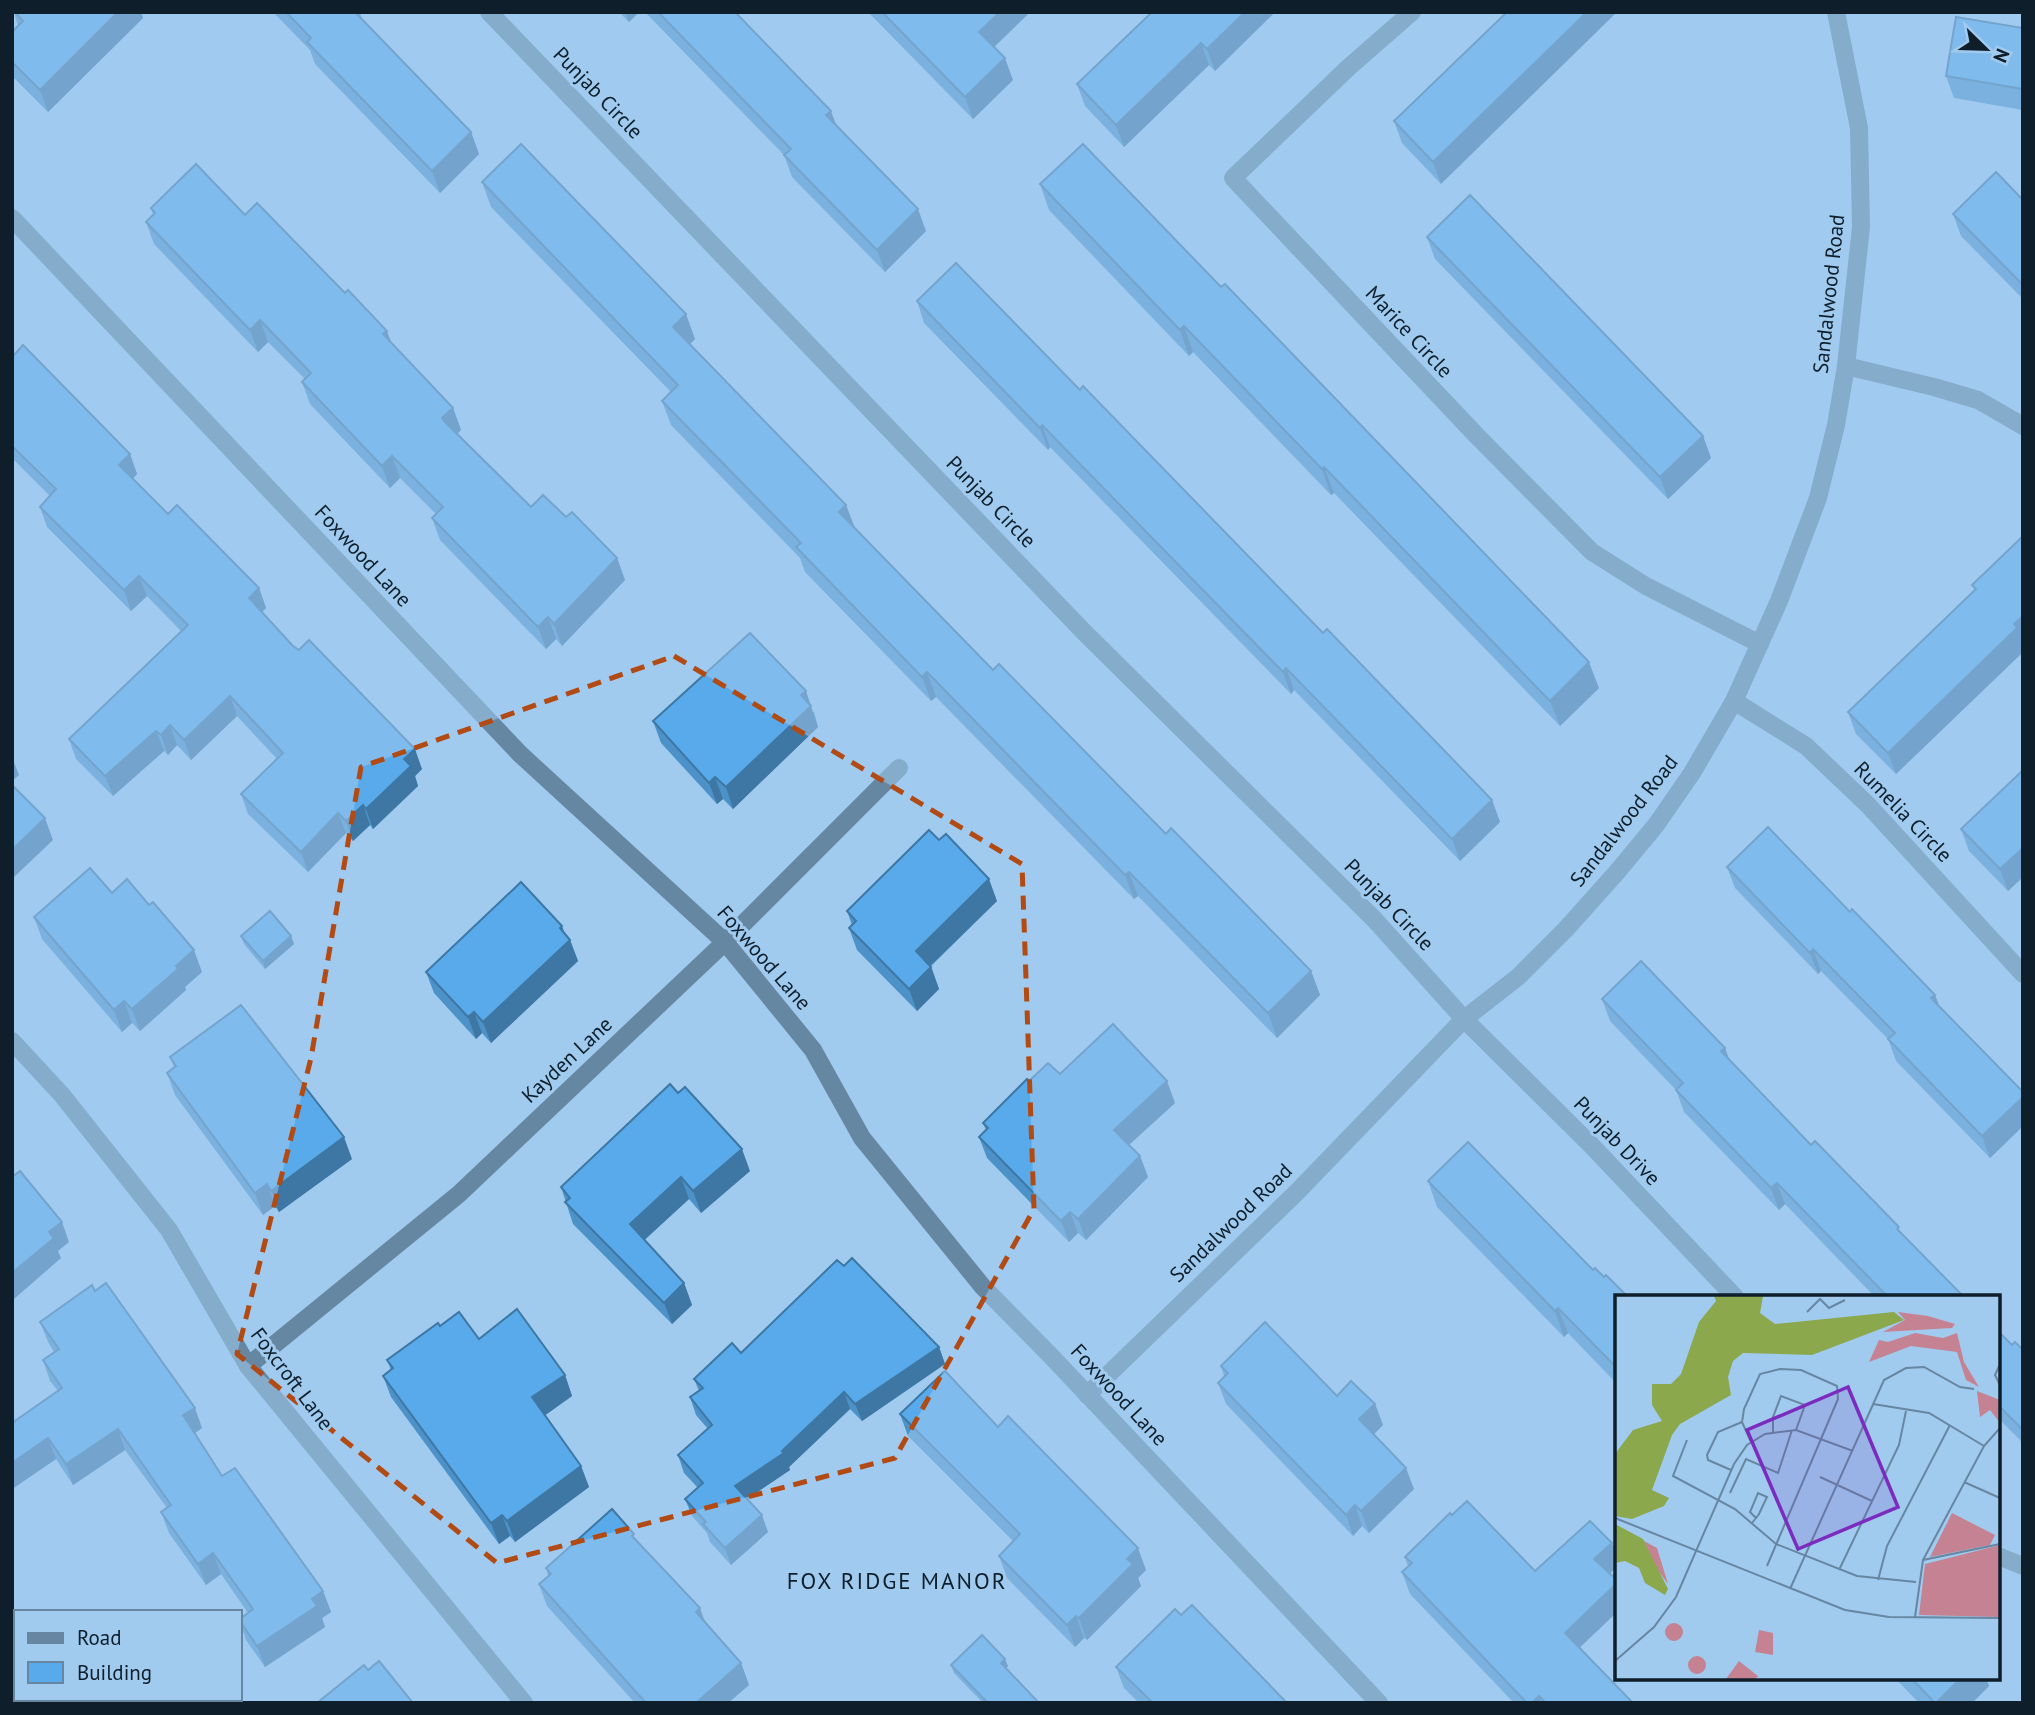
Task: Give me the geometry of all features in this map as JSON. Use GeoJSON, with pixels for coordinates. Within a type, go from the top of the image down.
{"type":"FeatureCollection","features":[{"type":"Feature","properties":{"kind":"street","name":"Punjab Circle"},"geometry":{"type":"LineString","coordinates":[[489,12],[1084,632],[1374,919],[1464,1019]]}},
{"type":"Feature","properties":{"kind":"street","name":"Marice Circle"},"geometry":{"type":"LineString","coordinates":[[1412,12],[1349,67],[1233,178],[1477,436],[1592,552],[1646,586],[1759,644]]}},
{"type":"Feature","properties":{"kind":"street","name":"Sandalwood Road"},"geometry":{"type":"LineString","coordinates":[[1087,1395],[1296,1193],[1464,1019],[1518,977],[1618,872],[1656,825],[1692,773],[1734,701],[1797,556],[1818,498],[1836,425],[1846,366],[1861,227],[1859,128],[1836,12]]}},
{"type":"Feature","properties":{"kind":"street","name":"Foxwood Lane"},"geometry":{"type":"LineString","coordinates":[[12,218],[520,754],[725,942],[813,1050],[862,1139],[983,1287],[1379,1703]]}},
{"type":"Feature","properties":{"kind":"street"},"geometry":{"type":"LineString","coordinates":[[1846,366],[1978,400],[2023,426]]}},
{"type":"Feature","properties":{"kind":"street","name":"Rumelia Circle"},"geometry":{"type":"LineString","coordinates":[[1734,701],[1806,746],[1868,805],[2023,974]]}},
{"type":"Feature","properties":{"kind":"street","name":"Kayden Lane"},"geometry":{"type":"LineString","coordinates":[[248,1366],[459,1194],[725,942],[899,768]]}},
{"type":"Feature","properties":{"kind":"street","name":"Punjab Drive"},"geometry":{"type":"LineString","coordinates":[[1464,1019],[1593,1147],[1733,1295]]}},
{"type":"Feature","properties":{"kind":"street","name":"Foxcroft Lane"},"geometry":{"type":"LineString","coordinates":[[12,1041],[62,1095],[169,1230],[248,1366],[524,1703]]}},
{"type":"Feature","properties":{"kind":"street"},"geometry":{"type":"LineString","coordinates":[[2000,1557],[2023,1566]]}},
{"type":"Feature","properties":{"kind":"highlighted area"},"geometry":{"type":"Polygon","coordinates":[[[674,656],[1022,864],[1034,1209],[895,1458],[497,1563],[237,1354],[311,1058],[361,767],[674,656]]]}},
{"type":"Feature","properties":{"kind":"building"},"geometry":{"type":"Polygon","coordinates":[[[15,12],[118,12],[40,90],[12,62],[12,32],[23,21],[15,12]]]}},
{"type":"Feature","properties":{"kind":"building"},"geometry":{"type":"Polygon","coordinates":[[[286,12],[355,12],[471,132],[432,171],[307,42],[311,38],[286,12]]]}},
{"type":"Feature","properties":{"kind":"building"},"geometry":{"type":"Polygon","coordinates":[[[658,12],[735,12],[831,111],[826,115],[918,209],[877,250],[784,155],[791,149],[658,12]]]}},
{"type":"Feature","properties":{"kind":"building"},"geometry":{"type":"Polygon","coordinates":[[[882,12],[1000,12],[979,32],[1005,58],[965,97],[882,12]]]}},
{"type":"Feature","properties":{"kind":"building"},"geometry":{"type":"Polygon","coordinates":[[[1152,12],[1245,12],[1207,49],[1201,43],[1116,125],[1077,84],[1152,12]]]}},
{"type":"Feature","properties":{"kind":"building"},"geometry":{"type":"Polygon","coordinates":[[[1507,12],[1587,12],[1433,162],[1394,121],[1507,12]]]}},
{"type":"Feature","properties":{"kind":"building"},"geometry":{"type":"Polygon","coordinates":[[[1956,17],[2023,28],[2023,89],[1946,76],[1956,17]]]}},
{"type":"Feature","properties":{"kind":"building"},"geometry":{"type":"Polygon","coordinates":[[[521,144],[686,314],[673,327],[846,505],[839,512],[993,670],[999,664],[1166,834],[1171,828],[1311,971],[1268,1013],[1129,872],[1125,875],[927,672],[922,677],[796,547],[801,543],[662,401],[678,385],[482,182],[521,144]]]}},
{"type":"Feature","properties":{"kind":"building"},"geometry":{"type":"Polygon","coordinates":[[[1083,144],[1221,287],[1225,284],[1589,662],[1550,701],[1324,467],[1322,469],[1184,326],[1180,330],[1040,184],[1083,144]]]}},
{"type":"Feature","properties":{"kind":"building"},"geometry":{"type":"Polygon","coordinates":[[[196,164],[245,215],[257,203],[345,293],[348,290],[387,331],[383,334],[453,408],[442,418],[444,421],[531,507],[543,495],[566,517],[572,512],[617,558],[554,624],[548,617],[538,627],[432,518],[443,507],[392,456],[382,466],[302,382],[311,373],[260,320],[250,330],[146,222],[155,213],[151,208],[196,164]]]}},
{"type":"Feature","properties":{"kind":"building"},"geometry":{"type":"Polygon","coordinates":[[[1996,172],[2023,200],[2023,285],[1953,214],[1996,172]]]}},
{"type":"Feature","properties":{"kind":"building"},"geometry":{"type":"Polygon","coordinates":[[[1470,195],[1703,436],[1660,477],[1427,237],[1470,195]]]}},
{"type":"Feature","properties":{"kind":"building"},"geometry":{"type":"Polygon","coordinates":[[[956,263],[1080,390],[1083,386],[1323,633],[1327,629],[1492,800],[1452,839],[1286,668],[1283,672],[917,301],[956,263]]]}},
{"type":"Feature","properties":{"kind":"building"},"geometry":{"type":"Polygon","coordinates":[[[23,345],[130,454],[119,465],[168,514],[177,505],[259,588],[249,598],[293,646],[299,650],[309,640],[415,749],[404,759],[411,766],[366,809],[363,805],[346,821],[338,813],[301,852],[241,794],[283,753],[230,696],[184,740],[170,725],[161,735],[156,731],[105,776],[69,739],[188,625],[139,576],[124,590],[40,507],[56,489],[12,446],[12,353],[14,355],[23,345]]]}},
{"type":"Feature","properties":{"kind":"building"},"geometry":{"type":"Polygon","coordinates":[[[2023,536],[2023,616],[2014,624],[2017,628],[1888,753],[1848,712],[1976,589],[1972,585],[2023,536]]]}},
{"type":"Feature","properties":{"kind":"building"},"geometry":{"type":"Polygon","coordinates":[[[750,633],[806,691],[801,695],[811,706],[726,787],[715,777],[709,783],[653,721],[750,633]]]}},
{"type":"Feature","properties":{"kind":"building"},"geometry":{"type":"Polygon","coordinates":[[[2023,770],[2023,848],[2000,869],[1961,829],[2023,770]]]}},
{"type":"Feature","properties":{"kind":"building"},"geometry":{"type":"Polygon","coordinates":[[[12,785],[45,818],[12,850],[12,785]]]}},
{"type":"Feature","properties":{"kind":"building"},"geometry":{"type":"Polygon","coordinates":[[[1768,827],[1935,995],[1931,998],[2023,1092],[2023,1097],[1982,1136],[1888,1039],[1895,1033],[1813,949],[1810,953],[1727,867],[1768,827]]]}},
{"type":"Feature","properties":{"kind":"building"},"geometry":{"type":"Polygon","coordinates":[[[929,830],[939,840],[946,834],[989,879],[916,951],[931,967],[909,989],[849,928],[856,921],[847,911],[929,830]]]}},
{"type":"Feature","properties":{"kind":"building"},"geometry":{"type":"Polygon","coordinates":[[[90,868],[112,893],[127,879],[149,905],[153,902],[194,950],[176,966],[178,969],[132,1009],[124,1001],[114,1010],[34,917],[90,868]]]}},
{"type":"Feature","properties":{"kind":"building"},"geometry":{"type":"Polygon","coordinates":[[[521,882],[562,926],[560,928],[570,940],[483,1022],[474,1012],[468,1017],[426,972],[521,882]]]}},
{"type":"Feature","properties":{"kind":"building"},"geometry":{"type":"Polygon","coordinates":[[[270,911],[291,936],[263,961],[241,936],[270,911]]]}},
{"type":"Feature","properties":{"kind":"building"},"geometry":{"type":"Polygon","coordinates":[[[1641,961],[1725,1048],[1721,1051],[1811,1145],[1815,1141],[1962,1295],[1886,1295],[1777,1183],[1771,1188],[1676,1090],[1683,1083],[1602,999],[1641,961]]]}},
{"type":"Feature","properties":{"kind":"building"},"geometry":{"type":"Polygon","coordinates":[[[241,1005],[344,1137],[271,1191],[267,1184],[255,1193],[167,1073],[176,1066],[170,1057],[241,1005]]]}},
{"type":"Feature","properties":{"kind":"building"},"geometry":{"type":"Polygon","coordinates":[[[1113,1024],[1167,1081],[1114,1130],[1140,1156],[1078,1219],[1070,1212],[1061,1221],[979,1137],[988,1128],[983,1123],[1027,1079],[1029,1081],[1048,1063],[1060,1074],[1113,1024]]]}},
{"type":"Feature","properties":{"kind":"building"},"geometry":{"type":"Polygon","coordinates":[[[670,1084],[678,1093],[685,1087],[742,1149],[693,1191],[681,1177],[630,1224],[684,1283],[664,1303],[565,1202],[570,1198],[561,1187],[670,1084]]]}},
{"type":"Feature","properties":{"kind":"building"},"geometry":{"type":"Polygon","coordinates":[[[1468,1142],[1593,1270],[1595,1268],[1604,1277],[1606,1275],[1626,1295],[1615,1295],[1615,1366],[1558,1308],[1555,1311],[1428,1181],[1468,1142]]]}},
{"type":"Feature","properties":{"kind":"building"},"geometry":{"type":"Polygon","coordinates":[[[20,1171],[62,1222],[49,1232],[54,1238],[12,1273],[12,1177],[20,1171]]]}},
{"type":"Feature","properties":{"kind":"building"},"geometry":{"type":"Polygon","coordinates":[[[852,1258],[939,1347],[855,1404],[844,1392],[782,1451],[784,1453],[735,1486],[762,1515],[725,1548],[685,1499],[703,1483],[678,1455],[712,1425],[690,1397],[703,1388],[694,1379],[732,1343],[741,1353],[837,1260],[844,1266],[852,1258]]]}},
{"type":"Feature","properties":{"kind":"building"},"geometry":{"type":"Polygon","coordinates":[[[106,1283],[195,1408],[183,1415],[222,1476],[235,1468],[323,1591],[312,1599],[317,1606],[257,1646],[242,1624],[242,1617],[253,1609],[213,1553],[198,1564],[161,1512],[171,1505],[118,1429],[66,1464],[48,1438],[12,1463],[12,1423],[62,1388],[43,1360],[59,1349],[40,1322],[92,1285],[95,1291],[106,1283]]]}},
{"type":"Feature","properties":{"kind":"building"},"geometry":{"type":"Polygon","coordinates":[[[517,1309],[565,1375],[532,1397],[581,1466],[507,1521],[502,1515],[491,1523],[383,1376],[393,1368],[387,1360],[438,1323],[440,1326],[459,1312],[479,1339],[517,1309]]]}},
{"type":"Feature","properties":{"kind":"building"},"geometry":{"type":"Polygon","coordinates":[[[1265,1322],[1337,1396],[1351,1381],[1375,1404],[1359,1419],[1406,1468],[1361,1511],[1355,1505],[1346,1515],[1218,1383],[1228,1373],[1221,1366],[1265,1322]]]}},
{"type":"Feature","properties":{"kind":"building"},"geometry":{"type":"Polygon","coordinates":[[[2000,1333],[2012,1345],[2015,1342],[2023,1350],[2023,1430],[2000,1407],[2000,1333]]]}},
{"type":"Feature","properties":{"kind":"building"},"geometry":{"type":"Polygon","coordinates":[[[945,1371],[998,1427],[1008,1416],[1138,1548],[1127,1559],[1133,1564],[1079,1618],[1076,1616],[1067,1625],[999,1556],[1020,1534],[900,1414],[945,1371]]]}},
{"type":"Feature","properties":{"kind":"building"},"geometry":{"type":"Polygon","coordinates":[[[1467,1501],[1535,1571],[1590,1521],[1612,1543],[1594,1559],[1615,1578],[1615,1585],[1565,1633],[1633,1703],[1546,1703],[1539,1696],[1532,1703],[1527,1703],[1402,1572],[1412,1563],[1405,1557],[1450,1513],[1452,1515],[1467,1501]]]}},
{"type":"Feature","properties":{"kind":"building"},"geometry":{"type":"Polygon","coordinates":[[[612,1509],[634,1534],[632,1536],[700,1608],[696,1612],[741,1663],[696,1703],[646,1703],[539,1584],[551,1574],[546,1568],[612,1509]]]}},
{"type":"Feature","properties":{"kind":"building"},"geometry":{"type":"Polygon","coordinates":[[[1192,1605],[1287,1703],[1153,1703],[1116,1667],[1175,1609],[1181,1615],[1192,1605]]]}},
{"type":"Feature","properties":{"kind":"building"},"geometry":{"type":"Polygon","coordinates":[[[982,1635],[1005,1659],[1001,1663],[1039,1703],[988,1703],[951,1665],[982,1635]]]}},
{"type":"Feature","properties":{"kind":"building"},"geometry":{"type":"Polygon","coordinates":[[[379,1661],[413,1703],[317,1703],[364,1665],[368,1670],[379,1661]]]}},
{"type":"Feature","properties":{"kind":"building"},"geometry":{"type":"Polygon","coordinates":[[[1913,1680],[1959,1680],[1936,1703],[1913,1680]]]}},
{"type":"Feature","properties":{"kind":"district","name":"FOX RIDGE MANOR"},"geometry":{"type":"Point","coordinates":[897,1581]}}]}
